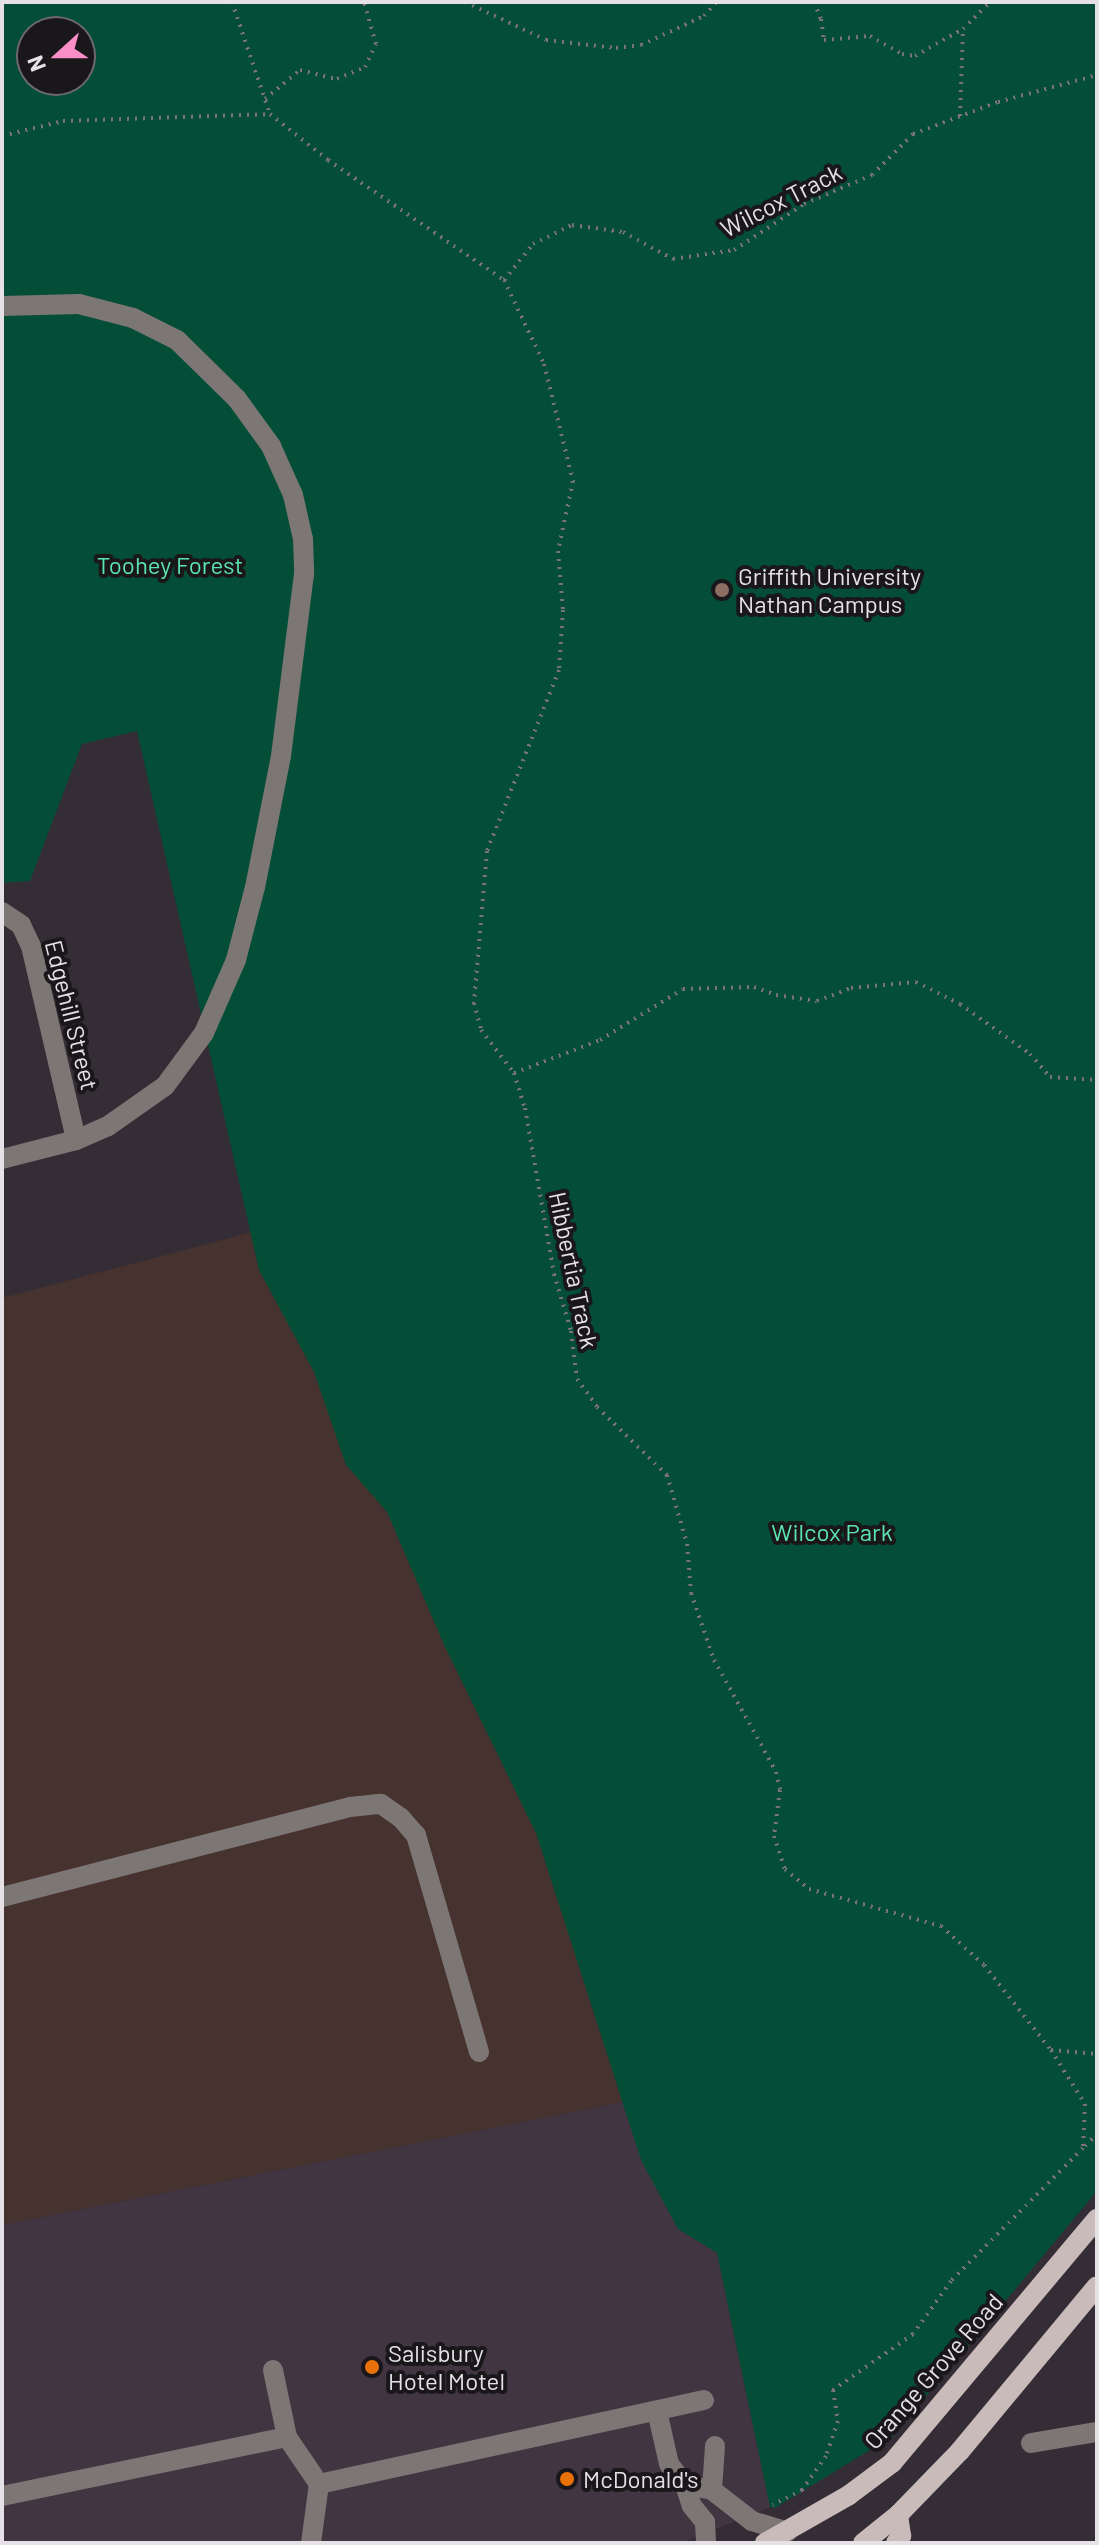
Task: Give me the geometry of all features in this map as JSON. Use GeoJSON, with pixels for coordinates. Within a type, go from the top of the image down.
{"type":"FeatureCollection","features":[{"type":"Feature","properties":{"kind":"main road","name":"Orange Grove Road"},"geometry":{"type":"LineString","coordinates":[[765,2543],[849,2495],[892,2463],[1097,2219]]}},
{"type":"Feature","properties":{"kind":"main road"},"geometry":{"type":"LineString","coordinates":[[863,2543],[898,2515],[960,2451],[1097,2286]]}},
{"type":"Feature","properties":{"kind":"main road"},"geometry":{"type":"LineString","coordinates":[[896,2543],[901,2536],[898,2515]]}},
{"type":"Feature","properties":{"kind":"street"},"geometry":{"type":"LineString","coordinates":[[2,306],[79,304],[133,318],[177,340],[237,399],[271,446],[293,495],[303,539],[304,574],[281,756],[244,931],[219,1003],[187,1060],[165,1086],[108,1126],[76,1140],[2,1159]]}},
{"type":"Feature","properties":{"kind":"street","name":"Edgehill Street"},"geometry":{"type":"LineString","coordinates":[[2,912],[21,925],[31,946],[76,1140]]}},
{"type":"Feature","properties":{"kind":"street"},"geometry":{"type":"LineString","coordinates":[[2,1897],[350,1807],[381,1804],[401,1818],[416,1835],[479,2052]]}},
{"type":"Feature","properties":{"kind":"street"},"geometry":{"type":"LineString","coordinates":[[273,2370],[287,2437],[319,2484],[311,2543]]}},
{"type":"Feature","properties":{"kind":"street"},"geometry":{"type":"LineString","coordinates":[[319,2484],[704,2400]]}},
{"type":"Feature","properties":{"kind":"street"},"geometry":{"type":"LineString","coordinates":[[657,2411],[669,2464],[685,2485],[692,2506],[705,2522],[706,2543]]}},
{"type":"Feature","properties":{"kind":"street"},"geometry":{"type":"LineString","coordinates":[[1031,2443],[1097,2432]]}},
{"type":"Feature","properties":{"kind":"street"},"geometry":{"type":"LineString","coordinates":[[2,2496],[287,2437]]}},
{"type":"Feature","properties":{"kind":"street"},"geometry":{"type":"LineString","coordinates":[[712,2490],[715,2446]]}},
{"type":"Feature","properties":{"kind":"street"},"geometry":{"type":"LineString","coordinates":[[685,2485],[712,2490],[752,2521],[787,2532]]}},
{"type":"Feature","properties":{"kind":"path"},"geometry":{"type":"LineString","coordinates":[[232,2],[270,114],[328,160],[504,280]]}},
{"type":"Feature","properties":{"kind":"path"},"geometry":{"type":"LineString","coordinates":[[265,99],[300,70],[337,79],[365,67],[376,44],[364,2]]}},
{"type":"Feature","properties":{"kind":"path"},"geometry":{"type":"LineString","coordinates":[[444,2],[474,6],[546,40],[616,48],[641,45],[704,16],[716,2]]}},
{"type":"Feature","properties":{"kind":"path"},"geometry":{"type":"LineString","coordinates":[[814,2],[821,19],[824,40],[870,36],[902,54],[915,56],[963,29],[990,2]]}},
{"type":"Feature","properties":{"kind":"path"},"geometry":{"type":"LineString","coordinates":[[960,116],[963,29]]}},
{"type":"Feature","properties":{"kind":"path","name":"Wilcox Track"},"geometry":{"type":"LineString","coordinates":[[504,280],[533,244],[572,225],[623,232],[673,259],[734,250],[804,204],[872,175],[913,134],[960,116],[1097,75]]}},
{"type":"Feature","properties":{"kind":"path"},"geometry":{"type":"LineString","coordinates":[[2,136],[63,121],[270,114]]}},
{"type":"Feature","properties":{"kind":"path","name":"Hibbertia Track"},"geometry":{"type":"LineString","coordinates":[[504,280],[544,364],[573,481],[558,551],[563,610],[559,670],[487,851],[479,913],[479,966],[474,1003],[481,1030],[514,1073],[525,1108],[554,1274],[571,1331],[577,1379],[597,1407],[667,1475],[687,1544],[691,1593],[714,1660],[776,1772],[780,1790],[774,1836],[785,1869],[809,1889],[941,1926],[984,1965],[1051,2050],[1085,2104],[1083,2148]]}},
{"type":"Feature","properties":{"kind":"path"},"geometry":{"type":"LineString","coordinates":[[514,1073],[600,1040],[683,989],[754,987],[776,995],[817,1001],[851,988],[916,982],[972,1012],[1030,1054],[1050,1077],[1097,1080]]}},
{"type":"Feature","properties":{"kind":"path"},"geometry":{"type":"LineString","coordinates":[[1051,2050],[1097,2054]]}},
{"type":"Feature","properties":{"kind":"path"},"geometry":{"type":"LineString","coordinates":[[752,2521],[802,2490],[826,2456],[838,2421],[833,2390],[913,2334],[951,2281],[1097,2134]]}},
{"type":"Feature","properties":{"kind":"shaded area"},"geometry":{"type":"Polygon","coordinates":[[[482,1178],[683,2090],[2,2225],[2,1298],[249,1233],[482,1178]]]}},
{"type":"Feature","properties":{"kind":"shaded area"},"geometry":{"type":"Polygon","coordinates":[[[683,2090],[770,2507],[681,2543],[2,2543],[2,2225],[683,2090]]]}},
{"type":"Feature","properties":{"kind":"green space"},"geometry":{"type":"Polygon","coordinates":[[[2,2],[1097,2],[1097,2191],[893,2436],[775,2508],[770,2507],[717,2253],[678,2229],[641,2160],[536,1833],[445,1647],[387,1512],[346,1465],[314,1372],[259,1270],[137,731],[82,744],[30,881],[2,883],[2,2]]]}},
{"type":"Feature","properties":{"kind":"place","name":"Griffith University Nathan Campus"},"geometry":{"type":"Point","coordinates":[722,590]}},
{"type":"Feature","properties":{"kind":"place","name":"Salisbury Hotel Motel"},"geometry":{"type":"Point","coordinates":[372,2367]}},
{"type":"Feature","properties":{"kind":"place","name":"McDonald's"},"geometry":{"type":"Point","coordinates":[567,2479]}},
{"type":"Feature","properties":{"kind":"park label","name":"Toohey Forest"},"geometry":{"type":"Point","coordinates":[170,565]}},
{"type":"Feature","properties":{"kind":"park label","name":"Wilcox Park"},"geometry":{"type":"Point","coordinates":[832,1532]}}]}
